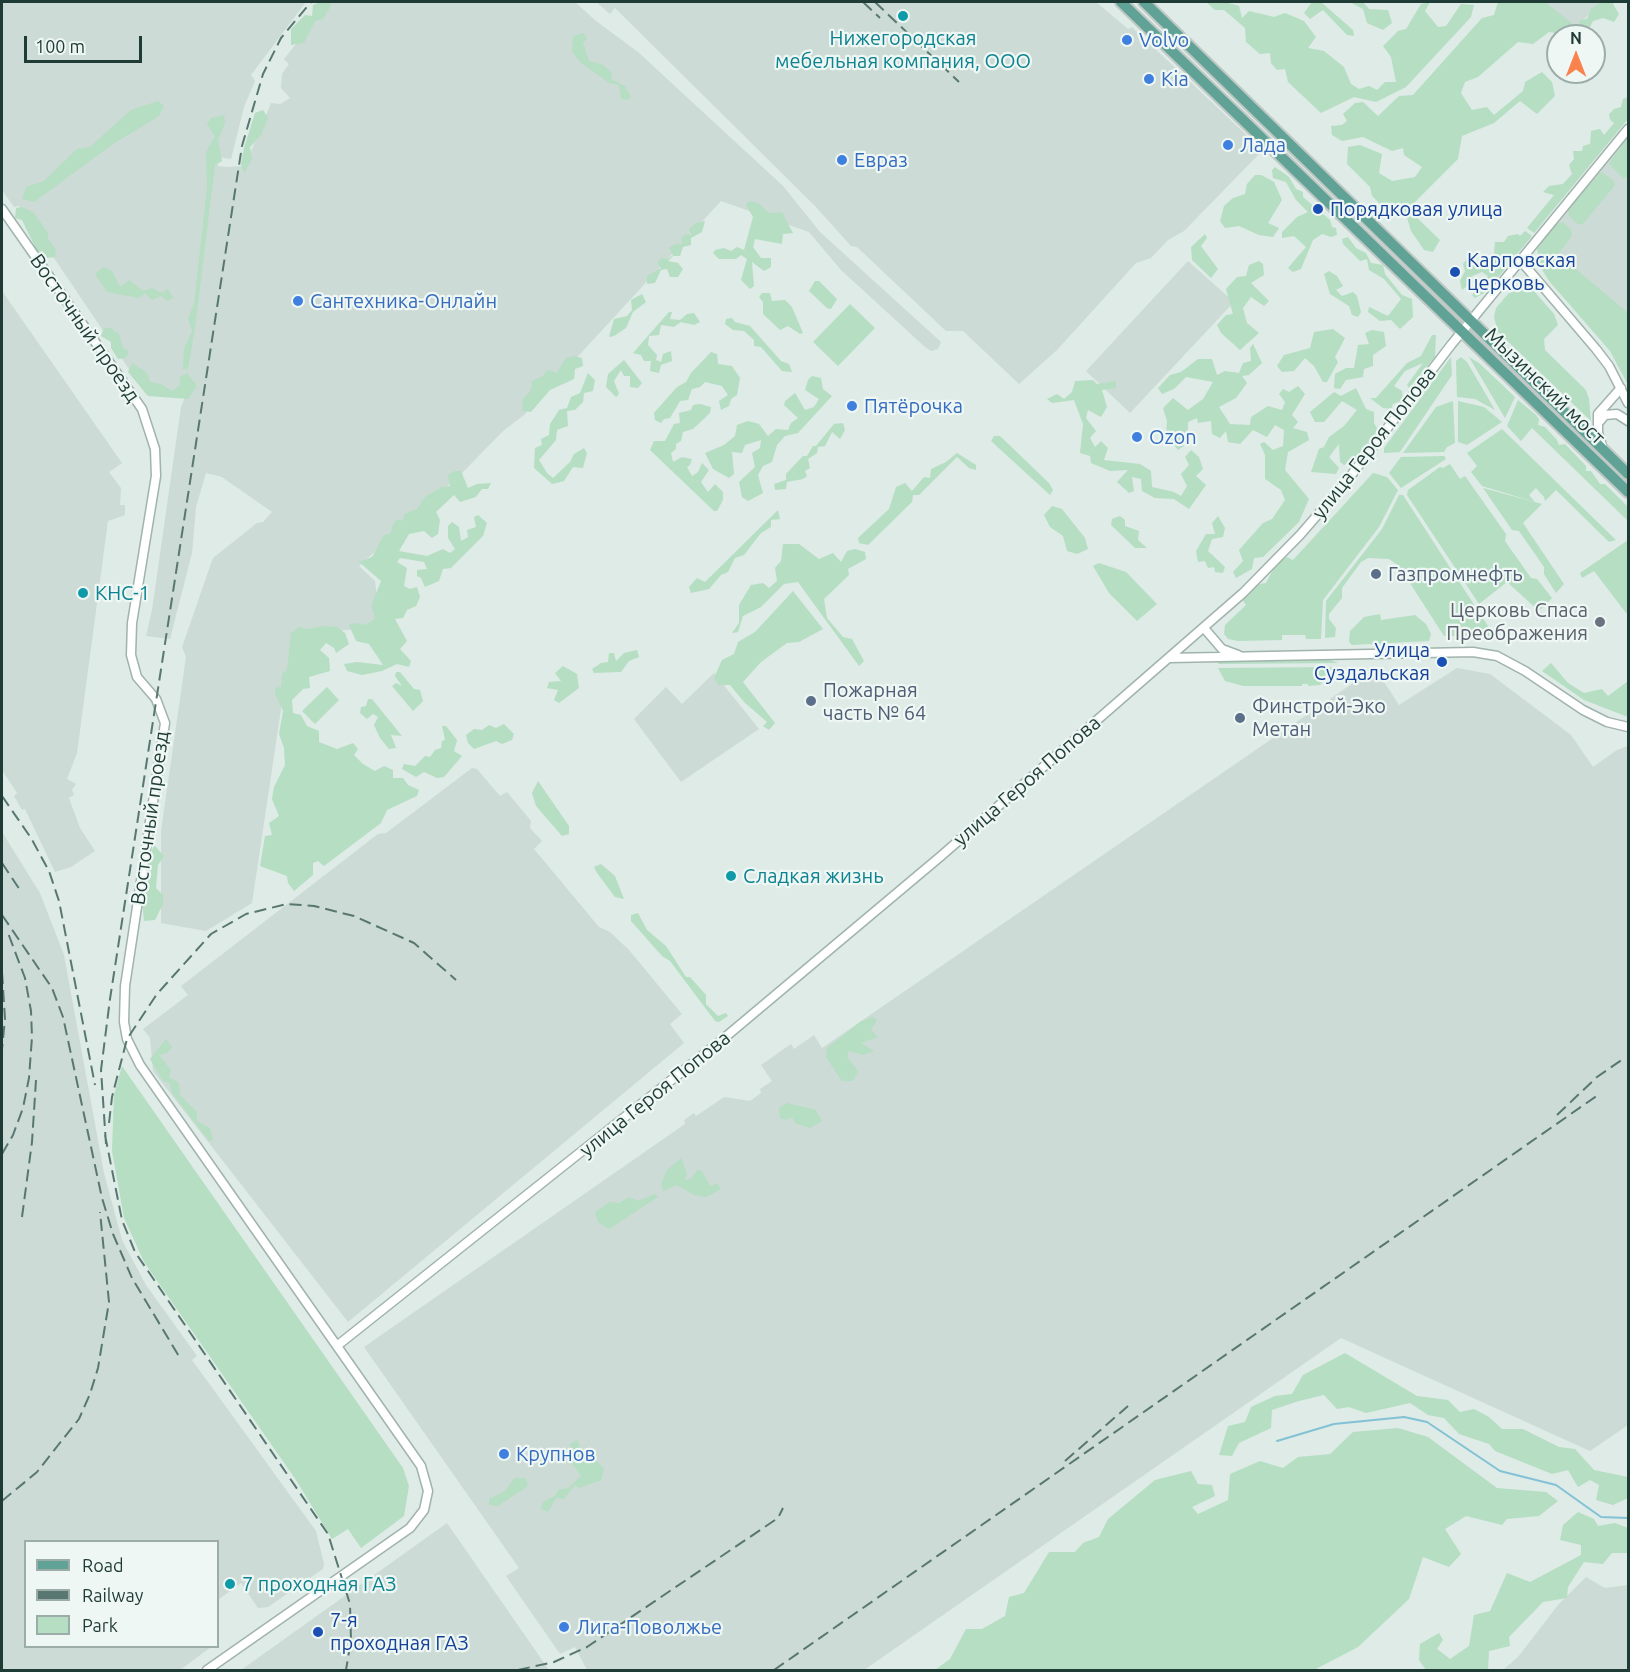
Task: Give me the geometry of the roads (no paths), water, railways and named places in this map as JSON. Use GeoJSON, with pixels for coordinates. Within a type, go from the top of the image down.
{"type":"FeatureCollection","features":[{"type":"Feature","properties":{"kind":"main road","name":"Мызинский мост"},"geometry":{"type":"LineString","coordinates":[[1121,2],[1629,492]]}},
{"type":"Feature","properties":{"kind":"main road","name":"Мызинский мост"},"geometry":{"type":"LineString","coordinates":[[1144,2],[1629,474]]}},
{"type":"Feature","properties":{"kind":"street","name":"улица Героя Попова"},"geometry":{"type":"LineString","coordinates":[[338,1345],[723,1039],[941,856],[1204,628],[1273,564],[1326,505],[1471,320],[1629,129]]}},
{"type":"Feature","properties":{"kind":"street","name":"Восточный проезд"},"geometry":{"type":"LineString","coordinates":[[2,209],[142,409],[155,449],[156,476],[132,623],[131,655],[137,677],[156,699],[165,723],[125,986],[124,1022],[127,1039],[140,1065],[421,1466],[428,1491],[424,1509],[410,1528],[207,1671]]}},
{"type":"Feature","properties":{"kind":"street"},"geometry":{"type":"LineString","coordinates":[[1521,261],[1596,349],[1629,403]]}},
{"type":"Feature","properties":{"kind":"street"},"geometry":{"type":"LineString","coordinates":[[1603,449],[1598,414],[1621,388]]}},
{"type":"Feature","properties":{"kind":"street"},"geometry":{"type":"LineString","coordinates":[[1598,424],[1605,415],[1617,414],[1629,421]]}},
{"type":"Feature","properties":{"kind":"street"},"geometry":{"type":"LineString","coordinates":[[1204,628],[1222,649],[1239,656]]}},
{"type":"Feature","properties":{"kind":"street"},"geometry":{"type":"LineString","coordinates":[[1169,658],[1473,651],[1497,656],[1525,671],[1582,710],[1607,722],[1629,727]]}},
{"type":"Feature","properties":{"kind":"waterway"},"geometry":{"type":"LineString","coordinates":[[1277,1441],[1334,1424],[1404,1417],[1427,1422],[1500,1471],[1556,1485],[1601,1517],[1628,1518]]}},
{"type":"Feature","properties":{"kind":"railway"},"geometry":{"type":"LineString","coordinates":[[106,1144],[101,1070],[110,999],[242,146],[263,74],[281,38],[311,2]]}},
{"type":"Feature","properties":{"kind":"railway"},"geometry":{"type":"LineString","coordinates":[[863,2],[880,18]]}},
{"type":"Feature","properties":{"kind":"railway"},"geometry":{"type":"LineString","coordinates":[[875,2],[959,82]]}},
{"type":"Feature","properties":{"kind":"railway"},"geometry":{"type":"LineString","coordinates":[[2,796],[31,838],[49,871],[59,901],[95,1085]]}},
{"type":"Feature","properties":{"kind":"railway"},"geometry":{"type":"LineString","coordinates":[[2,863],[22,893]]}},
{"type":"Feature","properties":{"kind":"railway"},"geometry":{"type":"LineString","coordinates":[[109,1123],[112,1097],[127,1039],[157,994],[211,934],[246,914],[287,904],[314,906],[354,916],[414,943],[456,980]]}},
{"type":"Feature","properties":{"kind":"railway"},"geometry":{"type":"LineString","coordinates":[[2,915],[52,988],[63,1017],[102,1198],[113,1234],[132,1278],[180,1358]]}},
{"type":"Feature","properties":{"kind":"railway"},"geometry":{"type":"LineString","coordinates":[[2,1154],[13,1135],[23,1108],[29,1078],[32,1037],[31,1011],[25,978],[8,933]]}},
{"type":"Feature","properties":{"kind":"railway"},"geometry":{"type":"LineString","coordinates":[[2,972],[5,1019],[2,1049]]}},
{"type":"Feature","properties":{"kind":"railway"},"geometry":{"type":"LineString","coordinates":[[1557,1115],[1597,1077],[1623,1059]]}},
{"type":"Feature","properties":{"kind":"railway"},"geometry":{"type":"LineString","coordinates":[[22,1217],[32,1142],[36,1080]]}},
{"type":"Feature","properties":{"kind":"railway"},"geometry":{"type":"LineString","coordinates":[[774,1670],[1598,1095]]}},
{"type":"Feature","properties":{"kind":"railway"},"geometry":{"type":"LineString","coordinates":[[105,1135],[122,1220],[135,1252],[328,1534],[350,1604],[351,1640],[346,1670]]}},
{"type":"Feature","properties":{"kind":"railway"},"geometry":{"type":"LineString","coordinates":[[2,1501],[37,1472],[79,1419],[90,1394],[98,1368],[109,1302],[100,1212]]}},
{"type":"Feature","properties":{"kind":"railway"},"geometry":{"type":"LineString","coordinates":[[1065,1461],[1128,1406]]}},
{"type":"Feature","properties":{"kind":"railway"},"geometry":{"type":"LineString","coordinates":[[518,1670],[554,1662],[587,1647],[778,1518],[783,1508]]}},
{"type":"Feature","properties":{"kind":"place","name":"Нижегородская мебельная компания, ООО"},"geometry":{"type":"Point","coordinates":[903,16]}},
{"type":"Feature","properties":{"kind":"place","name":"Volvo"},"geometry":{"type":"Point","coordinates":[1127,40]}},
{"type":"Feature","properties":{"kind":"place","name":"Kia"},"geometry":{"type":"Point","coordinates":[1149,79]}},
{"type":"Feature","properties":{"kind":"place","name":"Лада"},"geometry":{"type":"Point","coordinates":[1228,145]}},
{"type":"Feature","properties":{"kind":"place","name":"Евраз"},"geometry":{"type":"Point","coordinates":[842,160]}},
{"type":"Feature","properties":{"kind":"place","name":"Порядковая улица"},"geometry":{"type":"Point","coordinates":[1318,209]}},
{"type":"Feature","properties":{"kind":"place","name":"Карповская церковь"},"geometry":{"type":"Point","coordinates":[1455,272]}},
{"type":"Feature","properties":{"kind":"place","name":"Сантехника-Онлайн"},"geometry":{"type":"Point","coordinates":[298,301]}},
{"type":"Feature","properties":{"kind":"place","name":"Пятёрочка"},"geometry":{"type":"Point","coordinates":[852,406]}},
{"type":"Feature","properties":{"kind":"place","name":"Ozon"},"geometry":{"type":"Point","coordinates":[1137,437]}},
{"type":"Feature","properties":{"kind":"place","name":"Газпромнефть"},"geometry":{"type":"Point","coordinates":[1376,574]}},
{"type":"Feature","properties":{"kind":"place","name":"КНС-1"},"geometry":{"type":"Point","coordinates":[83,593]}},
{"type":"Feature","properties":{"kind":"place","name":"Церковь Спаса Преображения"},"geometry":{"type":"Point","coordinates":[1600,622]}},
{"type":"Feature","properties":{"kind":"place","name":"Улица Суздальская"},"geometry":{"type":"Point","coordinates":[1442,662]}},
{"type":"Feature","properties":{"kind":"place","name":"Пожарная часть № 64"},"geometry":{"type":"Point","coordinates":[811,701]}},
{"type":"Feature","properties":{"kind":"place","name":"Финстрой-Эко Метан"},"geometry":{"type":"Point","coordinates":[1240,718]}},
{"type":"Feature","properties":{"kind":"place","name":"Сладкая жизнь"},"geometry":{"type":"Point","coordinates":[731,876]}},
{"type":"Feature","properties":{"kind":"place","name":"Крупнов"},"geometry":{"type":"Point","coordinates":[504,1454]}},
{"type":"Feature","properties":{"kind":"place","name":"7 проходная ГАЗ"},"geometry":{"type":"Point","coordinates":[230,1584]}},
{"type":"Feature","properties":{"kind":"place","name":"Лига-Поволжье"},"geometry":{"type":"Point","coordinates":[564,1627]}},
{"type":"Feature","properties":{"kind":"place","name":"7-я проходная ГАЗ"},"geometry":{"type":"Point","coordinates":[318,1632]}}]}
